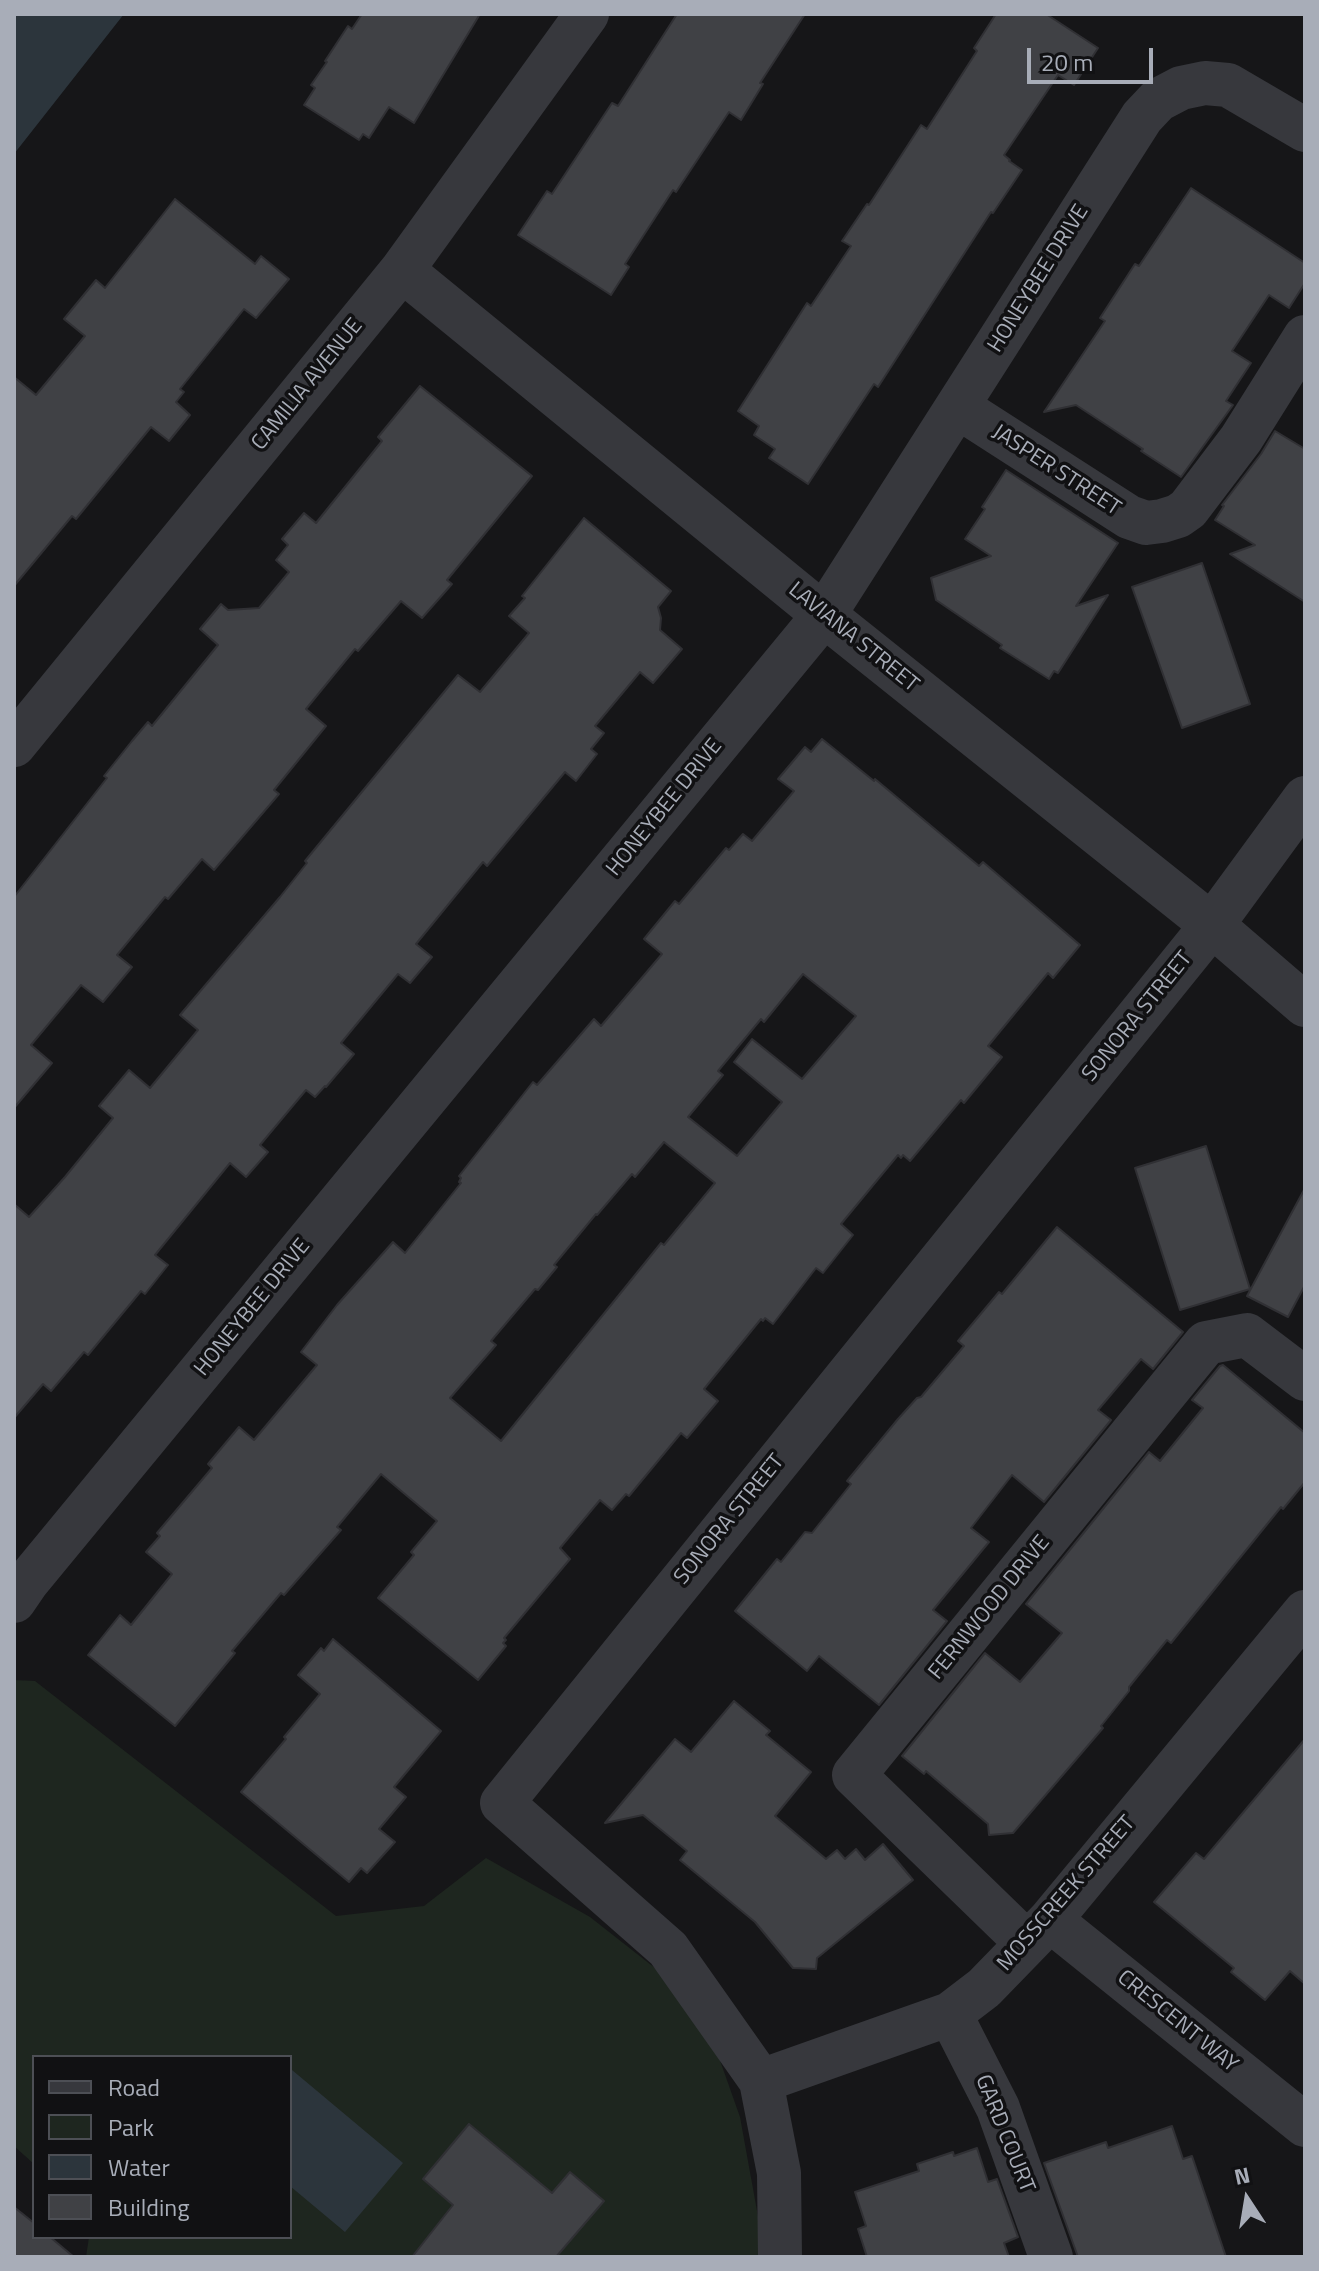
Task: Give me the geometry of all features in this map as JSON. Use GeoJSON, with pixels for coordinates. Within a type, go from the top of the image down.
{"type":"FeatureCollection","features":[{"type":"Feature","properties":{"kind":"street","name":"CAMILIA AVENUE"},"geometry":{"type":"LineString","coordinates":[[14,745],[402,270],[587,14]]}},
{"type":"Feature","properties":{"kind":"street","name":"HONEYBEE DRIVE"},"geometry":{"type":"LineString","coordinates":[[14,1601],[824,615],[1142,117],[1158,100],[1181,88],[1205,83],[1228,85],[1305,130]]}},
{"type":"Feature","properties":{"kind":"street","name":"LAVIANA STREET"},"geometry":{"type":"LineString","coordinates":[[402,270],[824,615],[1212,925],[1305,1005]]}},
{"type":"Feature","properties":{"kind":"street","name":"JASPER STREET"},"geometry":{"type":"LineString","coordinates":[[958,407],[1129,517],[1146,523],[1162,521],[1188,509],[1241,439],[1305,337]]}},
{"type":"Feature","properties":{"kind":"street","name":"SONORA STREET"},"geometry":{"type":"LineString","coordinates":[[780,2257],[779,2173],[761,2081],[668,1949],[502,1803],[1212,925],[1305,798]]}},
{"type":"Feature","properties":{"kind":"street","name":"FERNWOOD DRIVE"},"geometry":{"type":"LineString","coordinates":[[1038,1931],[854,1775],[1206,1343],[1247,1335],[1305,1379]]}},
{"type":"Feature","properties":{"kind":"street","name":"MOSSCREEK STREET"},"geometry":{"type":"LineString","coordinates":[[761,2081],[950,2014],[984,1988],[1038,1931],[1305,1612]]}},
{"type":"Feature","properties":{"kind":"street","name":"CRESCENT WAY"},"geometry":{"type":"LineString","coordinates":[[1038,1931],[1305,2125]]}},
{"type":"Feature","properties":{"kind":"street","name":"GARD COURT"},"geometry":{"type":"LineString","coordinates":[[950,2014],[998,2108],[1051,2257]]}},
{"type":"Feature","properties":{"kind":"green space"},"geometry":{"type":"Polygon","coordinates":[[[14,1680],[35,1681],[336,1916],[424,1906],[486,1858],[590,1917],[660,1972],[717,2052],[740,2117],[763,2244],[760,2257],[86,2257],[89,2239],[292,2239],[292,2055],[32,2055],[32,2162],[14,2146],[14,1680]]]}},
{"type":"Feature","properties":{"kind":"water"},"geometry":{"type":"Polygon","coordinates":[[[14,14],[124,14],[14,154],[14,14]]]}},
{"type":"Feature","properties":{"kind":"water"},"geometry":{"type":"Polygon","coordinates":[[[292,2070],[403,2163],[345,2232],[292,2188],[292,2070]]]}},
{"type":"Feature","properties":{"kind":"building"},"geometry":{"type":"Polygon","coordinates":[[[362,14],[480,14],[414,123],[389,107],[369,138],[363,134],[359,140],[304,105],[315,88],[311,85],[325,61],[348,26],[352,29],[362,14]]]}},
{"type":"Feature","properties":{"kind":"building"},"geometry":{"type":"Polygon","coordinates":[[[677,14],[805,14],[760,83],[763,84],[741,120],[729,112],[676,192],[673,190],[625,264],[629,267],[611,295],[518,235],[547,191],[552,194],[612,103],[618,106],[677,14]]]}},
{"type":"Feature","properties":{"kind":"building"},"geometry":{"type":"Polygon","coordinates":[[[996,14],[1046,14],[1098,48],[1074,85],[1058,75],[1004,155],[1022,170],[991,212],[878,387],[874,384],[808,484],[769,458],[775,449],[754,435],[759,426],[738,411],[807,303],[811,306],[851,246],[842,241],[921,125],[927,129],[977,51],[974,48],[996,14]]]}},
{"type":"Feature","properties":{"kind":"building"},"geometry":{"type":"Polygon","coordinates":[[[1191,188],[1305,263],[1305,283],[1289,308],[1269,295],[1232,351],[1251,363],[1226,401],[1233,405],[1181,477],[1076,405],[1044,412],[1105,321],[1100,318],[1135,264],[1139,266],[1191,188]]]}},
{"type":"Feature","properties":{"kind":"building"},"geometry":{"type":"Polygon","coordinates":[[[175,199],[255,264],[261,256],[289,279],[256,318],[244,309],[180,389],[184,392],[176,402],[190,415],[169,441],[151,427],[76,519],[72,516],[14,586],[14,377],[36,395],[85,336],[64,319],[96,280],[105,288],[175,199]]]}},
{"type":"Feature","properties":{"kind":"building"},"geometry":{"type":"Polygon","coordinates":[[[420,386],[532,476],[447,580],[452,584],[422,618],[401,601],[358,651],[355,649],[306,709],[326,726],[274,790],[279,794],[214,870],[202,859],[168,899],[165,897],[117,955],[132,967],[103,1002],[81,985],[31,1045],[52,1063],[14,1108],[14,897],[132,741],[148,722],[152,726],[218,645],[200,629],[221,604],[228,610],[259,608],[289,572],[276,560],[288,545],[282,539],[304,513],[316,523],[382,441],[378,437],[420,386]]]}},
{"type":"Feature","properties":{"kind":"building"},"geometry":{"type":"Polygon","coordinates":[[[1275,431],[1305,449],[1305,602],[1230,554],[1255,545],[1215,520],[1222,505],[1275,431]]]}},
{"type":"Feature","properties":{"kind":"building"},"geometry":{"type":"Polygon","coordinates":[[[1006,470],[1118,543],[1076,606],[1108,595],[1058,673],[1054,671],[1049,679],[1000,648],[1002,645],[936,600],[931,578],[991,556],[965,539],[1006,470]]]}},
{"type":"Feature","properties":{"kind":"building"},"geometry":{"type":"Polygon","coordinates":[[[584,518],[671,591],[658,607],[660,630],[682,649],[653,683],[640,672],[595,726],[604,733],[591,749],[597,754],[576,781],[565,772],[487,866],[483,862],[416,944],[432,957],[410,983],[398,974],[341,1043],[354,1054],[326,1087],[315,1097],[306,1090],[260,1145],[268,1152],[246,1177],[230,1163],[155,1255],[168,1265],[145,1294],[141,1291],[88,1355],[84,1352],[51,1391],[43,1384],[14,1418],[14,1204],[29,1217],[65,1177],[113,1118],[99,1106],[129,1070],[150,1088],[198,1030],[180,1015],[280,897],[307,863],[305,861],[458,675],[480,692],[529,633],[509,616],[584,518]]]}},
{"type":"Feature","properties":{"kind":"building"},"geometry":{"type":"Polygon","coordinates":[[[1202,563],[1250,704],[1182,728],[1132,587],[1202,563]]]}},
{"type":"Feature","properties":{"kind":"building"},"geometry":{"type":"Polygon","coordinates":[[[822,739],[979,866],[983,862],[1080,945],[1053,978],[1048,973],[988,1046],[1002,1057],[964,1103],[961,1100],[910,1161],[898,1155],[841,1224],[853,1235],[823,1273],[816,1268],[773,1324],[765,1318],[763,1321],[761,1319],[704,1389],[718,1401],[687,1438],[681,1433],[629,1496],[626,1494],[612,1510],[600,1500],[560,1548],[570,1559],[504,1638],[506,1646],[478,1680],[378,1598],[414,1555],[411,1552],[437,1521],[381,1474],[337,1527],[341,1530],[284,1595],[281,1593],[175,1726],[88,1655],[120,1615],[131,1625],[172,1574],[146,1552],[160,1536],[157,1533],[212,1468],[208,1464],[239,1427],[254,1440],[317,1365],[301,1352],[337,1305],[393,1242],[405,1253],[461,1183],[459,1176],[533,1082],[537,1085],[594,1019],[601,1026],[662,954],[644,939],[675,901],[679,904],[726,848],[729,850],[743,834],[752,841],[794,791],[778,779],[805,747],[811,752],[822,739]],[[803,974],[718,1071],[723,1075],[688,1117],[737,1156],[782,1102],[734,1062],[752,1039],[802,1079],[856,1016],[803,974]],[[664,1142],[635,1177],[632,1174],[596,1214],[554,1265],[557,1267],[538,1290],[535,1289],[491,1341],[496,1345],[450,1398],[501,1441],[661,1243],[664,1245],[715,1183],[664,1142]]]}},
{"type":"Feature","properties":{"kind":"building"},"geometry":{"type":"Polygon","coordinates":[[[1206,1146],[1250,1289],[1180,1310],[1135,1168],[1206,1146]]]}},
{"type":"Feature","properties":{"kind":"building"},"geometry":{"type":"Polygon","coordinates":[[[1305,1188],[1305,1285],[1288,1317],[1247,1296],[1305,1188]]]}},
{"type":"Feature","properties":{"kind":"building"},"geometry":{"type":"Polygon","coordinates":[[[1057,1227],[1183,1332],[1153,1369],[1141,1359],[1098,1410],[1111,1420],[1044,1502],[1012,1475],[971,1528],[989,1542],[933,1610],[947,1621],[879,1705],[819,1656],[807,1671],[735,1611],[777,1559],[781,1562],[805,1532],[812,1533],[851,1484],[847,1481],[964,1346],[958,1341],[999,1292],[1002,1294],[1057,1227]]]}},
{"type":"Feature","properties":{"kind":"building"},"geometry":{"type":"Polygon","coordinates":[[[1223,1365],[1305,1433],[1305,1482],[1283,1509],[1281,1507],[1171,1643],[1167,1640],[1129,1687],[1101,1726],[1103,1728],[1013,1833],[989,1835],[988,1824],[926,1771],[924,1774],[902,1756],[985,1653],[1020,1682],[1062,1633],[1026,1604],[1149,1452],[1160,1461],[1203,1408],[1192,1400],[1223,1365]]]}},
{"type":"Feature","properties":{"kind":"building"},"geometry":{"type":"Polygon","coordinates":[[[333,1639],[441,1731],[394,1787],[406,1797],[379,1829],[395,1842],[367,1873],[361,1868],[349,1882],[241,1792],[320,1694],[298,1675],[333,1639]]]}},
{"type":"Feature","properties":{"kind":"building"},"geometry":{"type":"Polygon","coordinates":[[[734,1701],[770,1731],[766,1735],[811,1772],[775,1816],[826,1859],[837,1850],[845,1859],[856,1849],[865,1860],[883,1844],[913,1880],[817,1958],[816,1969],[793,1968],[755,1922],[680,1860],[687,1851],[643,1815],[605,1823],[675,1739],[691,1752],[734,1701]]]}},
{"type":"Feature","properties":{"kind":"building"},"geometry":{"type":"Polygon","coordinates":[[[1305,1739],[1305,1984],[1290,1971],[1265,2000],[1231,1972],[1234,1968],[1154,1902],[1196,1853],[1204,1859],[1305,1739]]]}},
{"type":"Feature","properties":{"kind":"building"},"geometry":{"type":"Polygon","coordinates":[[[469,2124],[552,2193],[570,2172],[604,2201],[556,2257],[412,2257],[453,2205],[423,2179],[469,2124]]]}},
{"type":"Feature","properties":{"kind":"building"},"geometry":{"type":"Polygon","coordinates":[[[1172,2126],[1183,2159],[1192,2156],[1226,2257],[1078,2257],[1044,2163],[1106,2142],[1108,2148],[1172,2126]]]}},
{"type":"Feature","properties":{"kind":"building"},"geometry":{"type":"Polygon","coordinates":[[[977,2148],[988,2182],[997,2179],[1018,2237],[1004,2243],[1009,2257],[867,2257],[858,2229],[866,2226],[855,2192],[919,2171],[917,2164],[977,2148]]]}},
{"type":"Feature","properties":{"kind":"building"},"geometry":{"type":"Polygon","coordinates":[[[14,2207],[32,2221],[32,2239],[52,2239],[74,2257],[14,2257],[14,2207]]]}}]}
